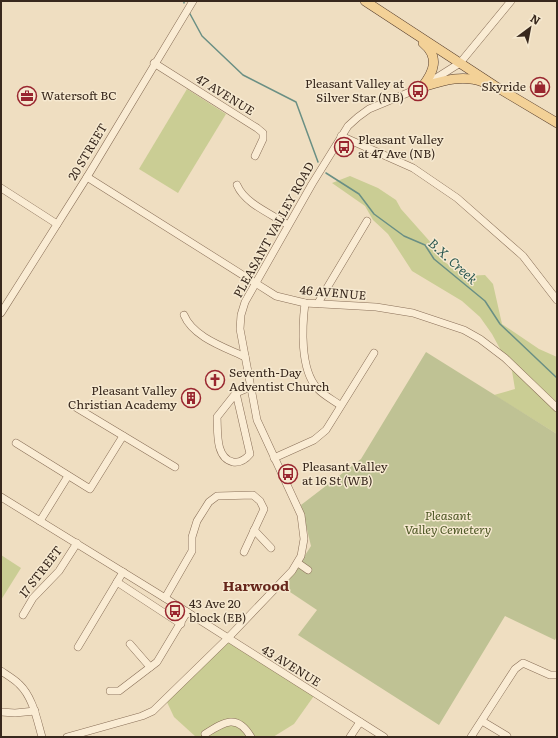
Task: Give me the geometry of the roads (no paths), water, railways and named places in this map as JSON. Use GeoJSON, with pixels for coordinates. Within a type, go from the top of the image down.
{"type":"FeatureCollection","features":[{"type":"Feature","properties":{"kind":"main road"},"geometry":{"type":"LineString","coordinates":[[365,1],[495,86],[557,123]]}},
{"type":"Feature","properties":{"kind":"main road"},"geometry":{"type":"LineString","coordinates":[[406,29],[427,46],[433,58],[434,66],[432,74],[422,87]]}},
{"type":"Feature","properties":{"kind":"main road"},"geometry":{"type":"LineString","coordinates":[[422,87],[442,81],[468,78],[495,86]]}},
{"type":"Feature","properties":{"kind":"street","name":"20 STREET"},"geometry":{"type":"LineString","coordinates":[[1,313],[87,177],[154,63],[193,1]]}},
{"type":"Feature","properties":{"kind":"street","name":"PLEASANT VALLEY ROAD"},"geometry":{"type":"LineString","coordinates":[[67,737],[153,711],[228,638],[298,563],[304,539],[301,515],[257,420],[240,329],[241,315],[245,302],[288,225],[341,136],[358,117],[369,109],[422,87],[460,63],[511,1]]}},
{"type":"Feature","properties":{"kind":"street","name":"47 AVENUE"},"geometry":{"type":"LineString","coordinates":[[154,63],[263,133],[263,139],[255,156]]}},
{"type":"Feature","properties":{"kind":"street"},"geometry":{"type":"LineString","coordinates":[[341,136],[413,168],[457,198],[523,256],[557,300]]}},
{"type":"Feature","properties":{"kind":"street","name":"46 AVENUE"},"geometry":{"type":"LineString","coordinates":[[87,177],[276,296],[305,303],[376,307],[413,313],[464,330],[480,339],[505,358],[557,408]]}},
{"type":"Feature","properties":{"kind":"street"},"geometry":{"type":"LineString","coordinates":[[237,186],[241,194],[247,199],[288,225]]}},
{"type":"Feature","properties":{"kind":"street"},"geometry":{"type":"LineString","coordinates":[[1,188],[57,224]]}},
{"type":"Feature","properties":{"kind":"street"},"geometry":{"type":"LineString","coordinates":[[318,303],[367,221]]}},
{"type":"Feature","properties":{"kind":"street"},"geometry":{"type":"LineString","coordinates":[[305,303],[302,329],[309,376],[318,389],[340,405]]}},
{"type":"Feature","properties":{"kind":"street"},"geometry":{"type":"LineString","coordinates":[[184,315],[188,323],[195,331],[245,357]]}},
{"type":"Feature","properties":{"kind":"street"},"geometry":{"type":"LineString","coordinates":[[274,458],[314,440],[326,430],[340,405],[374,353]]}},
{"type":"Feature","properties":{"kind":"street"},"geometry":{"type":"LineString","coordinates":[[236,393],[250,454],[245,460],[235,462],[227,459],[220,451],[217,417],[236,393],[250,386]]}},
{"type":"Feature","properties":{"kind":"street"},"geometry":{"type":"LineString","coordinates":[[77,408],[176,467]]}},
{"type":"Feature","properties":{"kind":"street"},"geometry":{"type":"LineString","coordinates":[[16,443],[90,489],[123,436]]}},
{"type":"Feature","properties":{"kind":"street"},"geometry":{"type":"LineString","coordinates":[[40,520],[68,476]]}},
{"type":"Feature","properties":{"kind":"street"},"geometry":{"type":"LineString","coordinates":[[165,598],[192,551],[192,537],[197,521],[209,502],[217,496],[253,495],[260,500],[264,509],[244,552]]}},
{"type":"Feature","properties":{"kind":"street","name":"43 AVENUE"},"geometry":{"type":"LineString","coordinates":[[1,497],[165,598],[384,737]]}},
{"type":"Feature","properties":{"kind":"street"},"geometry":{"type":"LineString","coordinates":[[254,530],[271,548]]}},
{"type":"Feature","properties":{"kind":"street","name":"17 STREET"},"geometry":{"type":"LineString","coordinates":[[23,615],[33,598],[59,570],[77,543]]}},
{"type":"Feature","properties":{"kind":"street"},"geometry":{"type":"LineString","coordinates":[[298,563],[308,570]]}},
{"type":"Feature","properties":{"kind":"street"},"geometry":{"type":"LineString","coordinates":[[78,647],[123,572]]}},
{"type":"Feature","properties":{"kind":"street"},"geometry":{"type":"LineString","coordinates":[[117,582],[182,624]]}},
{"type":"Feature","properties":{"kind":"street"},"geometry":{"type":"LineString","coordinates":[[110,691],[119,691],[157,662],[182,624],[187,612]]}},
{"type":"Feature","properties":{"kind":"street"},"geometry":{"type":"LineString","coordinates":[[130,644],[150,667]]}},
{"type":"Feature","properties":{"kind":"street"},"geometry":{"type":"LineString","coordinates":[[471,737],[515,669],[523,663],[550,675],[557,675]]}},
{"type":"Feature","properties":{"kind":"street"},"geometry":{"type":"LineString","coordinates":[[1,671],[20,685],[27,694],[35,711],[42,737]]}},
{"type":"Feature","properties":{"kind":"street"},"geometry":{"type":"LineString","coordinates":[[1,712],[15,713],[35,711]]}},
{"type":"Feature","properties":{"kind":"street"},"geometry":{"type":"LineString","coordinates":[[205,734],[223,723],[232,721],[242,724],[251,737]]}},
{"type":"Feature","properties":{"kind":"street"},"geometry":{"type":"LineString","coordinates":[[482,721],[507,736]]}},
{"type":"Feature","properties":{"kind":"street"},"geometry":{"type":"LineString","coordinates":[[350,737],[360,722]]}},
{"type":"Feature","properties":{"kind":"waterway","name":"B.X. Creek"},"geometry":{"type":"LineString","coordinates":[[189,12],[202,36],[243,75],[296,102],[318,162]]}},
{"type":"Feature","properties":{"kind":"waterway","name":"B.X. Creek"},"geometry":{"type":"LineString","coordinates":[[326,173],[359,194],[374,214],[404,236],[425,245],[434,259],[485,301],[500,324],[557,378]]}},
{"type":"Feature","properties":{"kind":"place","name":"Skyride"},"geometry":{"type":"Point","coordinates":[540,87]}},
{"type":"Feature","properties":{"kind":"place","name":"Pleasant Valley at Silver Star (NB)"},"geometry":{"type":"Point","coordinates":[418,91]}},
{"type":"Feature","properties":{"kind":"place","name":"Watersoft BC"},"geometry":{"type":"Point","coordinates":[27,96]}},
{"type":"Feature","properties":{"kind":"place","name":"Pleasant Valley at 47 Ave (NB)"},"geometry":{"type":"Point","coordinates":[344,147]}},
{"type":"Feature","properties":{"kind":"place","name":"Seventh-Day Adventist Church"},"geometry":{"type":"Point","coordinates":[215,380]}},
{"type":"Feature","properties":{"kind":"place","name":"Pleasant Valley Christian Academy"},"geometry":{"type":"Point","coordinates":[191,398]}},
{"type":"Feature","properties":{"kind":"place","name":"Pleasant Valley at 16 St (WB)"},"geometry":{"type":"Point","coordinates":[288,474]}},
{"type":"Feature","properties":{"kind":"place","name":"43 Ave 20 block (EB)"},"geometry":{"type":"Point","coordinates":[175,611]}},
{"type":"Feature","properties":{"kind":"district","name":"Harwood"},"geometry":{"type":"Point","coordinates":[256,586]}},
{"type":"Feature","properties":{"kind":"park label","name":"Pleasant Valley Cemetery"},"geometry":{"type":"Point","coordinates":[448,523]}}]}
